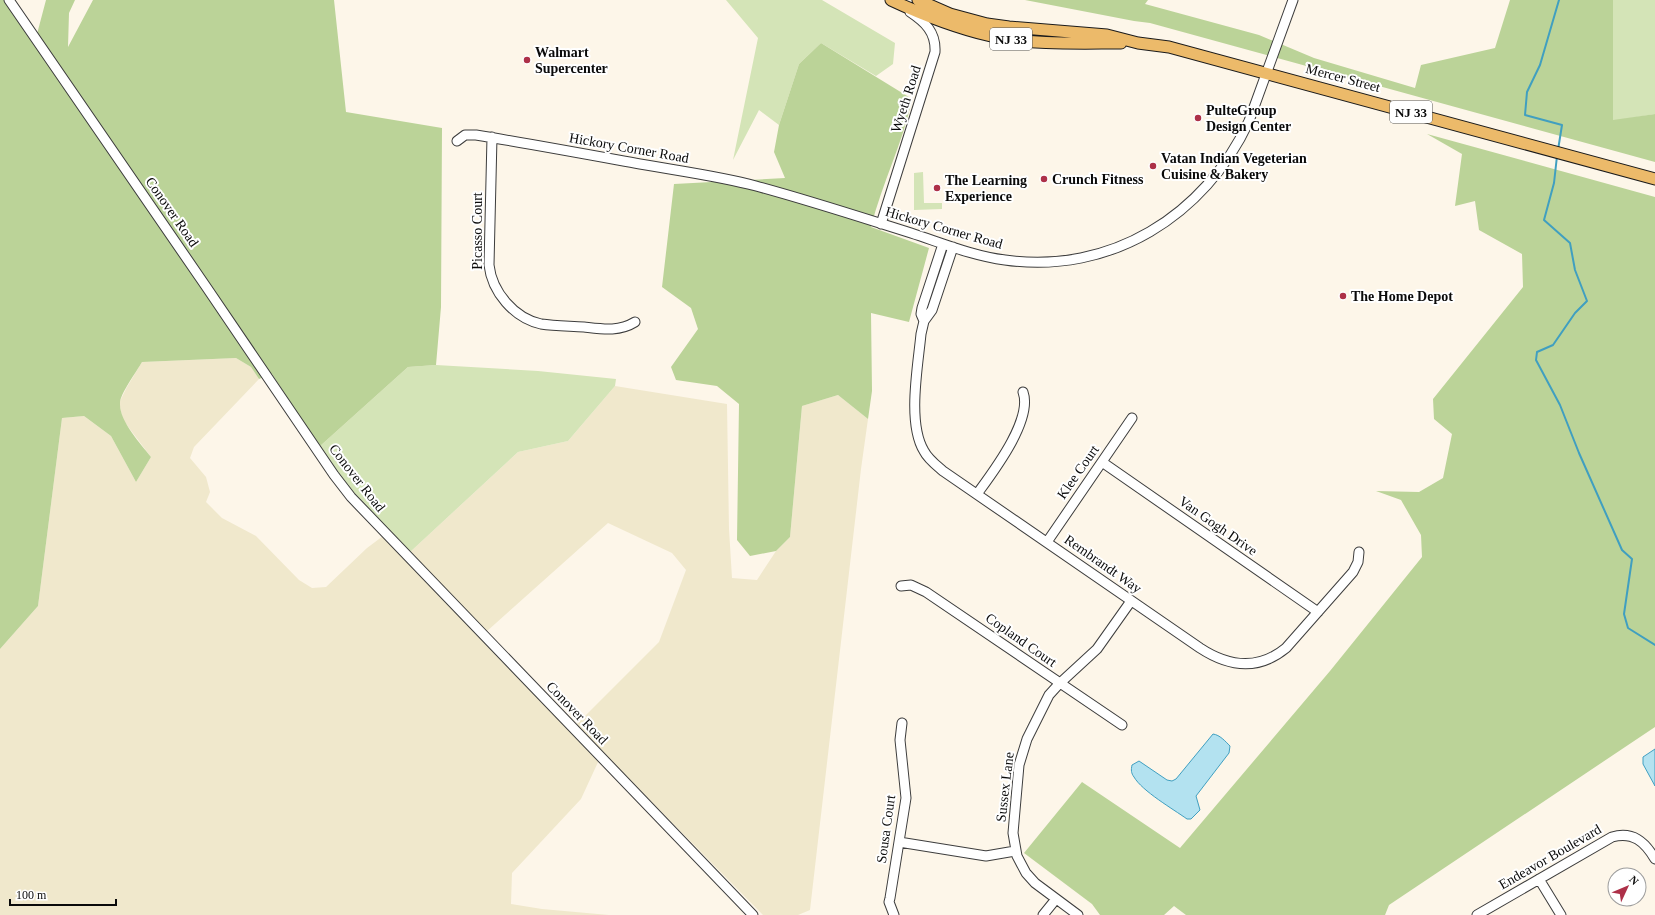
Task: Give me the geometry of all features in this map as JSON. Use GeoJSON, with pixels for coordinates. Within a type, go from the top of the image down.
{"type":"FeatureCollection","features":[{"type":"Feature","properties":{"kind":"main road","name":"Mercer Street"},"geometry":{"type":"LineString","coordinates":[[891,0],[959,27],[992,36],[1029,42],[1138,43]]}},
{"type":"Feature","properties":{"kind":"main road","name":"Mercer Street"},"geometry":{"type":"LineString","coordinates":[[918,0],[950,14],[986,24],[1107,35],[1138,43],[1168,47],[1655,179]]}},
{"type":"Feature","properties":{"kind":"street","name":"Conover Road"},"geometry":{"type":"LineString","coordinates":[[9,0],[205,284],[334,475],[351,497],[752,915]]}},
{"type":"Feature","properties":{"kind":"street","name":"Wyeth Road"},"geometry":{"type":"LineString","coordinates":[[881,224],[932,65],[935,47],[931,31],[923,21],[891,0]]}},
{"type":"Feature","properties":{"kind":"street","name":"Hickory Corner Road"},"geometry":{"type":"LineString","coordinates":[[457,141],[465,135],[476,135],[750,185],[797,197],[943,244],[1001,260],[1045,262],[1076,259],[1105,252],[1143,236],[1160,226],[1189,204],[1209,184],[1241,139],[1267,73],[1293,0]]}},
{"type":"Feature","properties":{"kind":"street","name":"Picasso Court"},"geometry":{"type":"LineString","coordinates":[[492,138],[489,265],[495,286],[505,302],[521,316],[541,324],[615,330],[627,327],[635,322]]}},
{"type":"Feature","properties":{"kind":"street","name":"Rembrandt Way"},"geometry":{"type":"LineString","coordinates":[[924,321],[921,314],[922,308],[943,244]]}},
{"type":"Feature","properties":{"kind":"street","name":"Rembrandt Way"},"geometry":{"type":"LineString","coordinates":[[953,247],[932,310],[924,321],[917,383],[915,421],[916,434],[924,452],[943,471],[1213,656],[1239,664],[1264,661],[1280,653],[1292,642],[1356,568],[1359,552]]}},
{"type":"Feature","properties":{"kind":"street"},"geometry":{"type":"LineString","coordinates":[[978,494],[1005,454],[1018,426],[1026,406],[1024,392]]}},
{"type":"Feature","properties":{"kind":"street","name":"Klee Court"},"geometry":{"type":"LineString","coordinates":[[1047,542],[1132,418]]}},
{"type":"Feature","properties":{"kind":"street","name":"Van Gogh Drive"},"geometry":{"type":"LineString","coordinates":[[1102,462],[1318,612]]}},
{"type":"Feature","properties":{"kind":"street","name":"Copland Court"},"geometry":{"type":"LineString","coordinates":[[901,586],[911,585],[926,592],[1059,684],[1122,725]]}},
{"type":"Feature","properties":{"kind":"street","name":"Sussex Lane"},"geometry":{"type":"LineString","coordinates":[[1078,915],[1036,884],[1029,877],[1021,865],[1015,851],[1013,834],[1020,759],[1027,740],[1046,701],[1059,684],[1097,650],[1131,601]]}},
{"type":"Feature","properties":{"kind":"street","name":"Sousa Court"},"geometry":{"type":"LineString","coordinates":[[894,915],[889,902],[906,791],[900,740],[902,723]]}},
{"type":"Feature","properties":{"kind":"street","name":"Endeavor Boulevard"},"geometry":{"type":"LineString","coordinates":[[1477,915],[1605,840],[1617,836],[1628,835],[1639,840],[1646,846],[1655,859]]}},
{"type":"Feature","properties":{"kind":"street"},"geometry":{"type":"LineString","coordinates":[[899,842],[986,856],[1015,851]]}},
{"type":"Feature","properties":{"kind":"street"},"geometry":{"type":"LineString","coordinates":[[1540,879],[1561,915]]}},
{"type":"Feature","properties":{"kind":"street"},"geometry":{"type":"LineString","coordinates":[[1043,915],[1056,898]]}},
{"type":"Feature","properties":{"kind":"shaded area"},"geometry":{"type":"Polygon","coordinates":[[[236,358],[251,367],[259,379],[194,447],[190,458],[206,477],[210,492],[206,502],[222,518],[256,536],[299,580],[312,588],[326,587],[367,548],[383,536],[599,760],[581,799],[512,873],[511,904],[542,909],[609,915],[0,915],[0,649],[38,606],[62,418],[84,416],[111,436],[136,482],[151,457],[123,420],[119,403],[142,362],[236,358]]]}},
{"type":"Feature","properties":{"kind":"shaded area"},"geometry":{"type":"Polygon","coordinates":[[[615,386],[727,404],[729,529],[732,578],[757,580],[776,551],[790,537],[802,406],[838,395],[868,419],[810,910],[798,915],[763,915],[576,725],[659,642],[686,570],[672,553],[608,523],[486,632],[409,553],[518,452],[568,441],[615,386]]]}},
{"type":"Feature","properties":{"kind":"green space"},"geometry":{"type":"Polygon","coordinates":[[[0,0],[11,0],[37,34],[46,0],[75,0],[69,13],[68,47],[93,0],[334,0],[346,112],[442,128],[441,307],[436,365],[408,367],[319,447],[272,374],[259,379],[251,367],[236,358],[142,362],[129,382],[120,403],[123,417],[131,432],[151,457],[136,482],[111,436],[84,416],[62,418],[38,606],[0,649],[0,0]]]}},
{"type":"Feature","properties":{"kind":"green space"},"geometry":{"type":"Polygon","coordinates":[[[726,0],[822,0],[895,43],[893,64],[876,76],[821,43],[799,64],[779,125],[759,110],[733,160],[758,38],[726,0]]]}},
{"type":"Feature","properties":{"kind":"green space"},"geometry":{"type":"Polygon","coordinates":[[[1025,0],[1148,0],[1145,4],[1259,35],[1314,58],[1415,88],[1421,65],[1495,48],[1510,0],[1613,0],[1613,120],[1655,114],[1655,162],[1150,23],[1025,0]]]}},
{"type":"Feature","properties":{"kind":"green space"},"geometry":{"type":"Polygon","coordinates":[[[1613,0],[1655,0],[1655,114],[1613,121],[1613,0]]]}},
{"type":"Feature","properties":{"kind":"green space"},"geometry":{"type":"Polygon","coordinates":[[[821,43],[912,99],[871,227],[929,248],[909,322],[871,313],[872,391],[868,419],[838,395],[802,406],[790,537],[776,551],[750,556],[737,540],[739,404],[717,386],[676,380],[671,367],[698,329],[691,308],[662,287],[674,184],[785,178],[774,152],[779,125],[799,64],[821,43]]]}},
{"type":"Feature","properties":{"kind":"green space"},"geometry":{"type":"Polygon","coordinates":[[[1427,134],[1655,197],[1655,727],[1389,905],[1385,915],[1186,915],[1174,906],[1164,915],[1100,915],[1092,904],[1024,853],[1082,782],[1180,848],[1330,671],[1422,557],[1421,535],[1401,500],[1376,491],[1419,492],[1443,478],[1452,434],[1434,419],[1433,399],[1523,287],[1522,254],[1479,230],[1475,201],[1455,206],[1462,154],[1427,134]]]}},
{"type":"Feature","properties":{"kind":"green space"},"geometry":{"type":"Polygon","coordinates":[[[923,172],[924,203],[942,203],[942,209],[914,210],[914,173],[923,172]]]}},
{"type":"Feature","properties":{"kind":"green space"},"geometry":{"type":"Polygon","coordinates":[[[436,365],[538,371],[616,379],[615,386],[568,441],[518,452],[409,553],[348,488],[319,447],[408,367],[436,365]]]}},
{"type":"Feature","properties":{"kind":"water"},"geometry":{"type":"Polygon","coordinates":[[[1213,734],[1220,737],[1230,746],[1229,753],[1196,796],[1200,810],[1191,819],[1187,819],[1151,794],[1132,774],[1132,765],[1139,761],[1167,780],[1172,781],[1176,779],[1213,734]]]}},
{"type":"Feature","properties":{"kind":"water"},"geometry":{"type":"Polygon","coordinates":[[[1655,749],[1655,786],[1643,764],[1643,757],[1655,749]]]}},
{"type":"Feature","properties":{"kind":"waterway"},"geometry":{"type":"LineString","coordinates":[[1558,150],[1562,125],[1525,115],[1527,92],[1540,65],[1559,0]]}},
{"type":"Feature","properties":{"kind":"waterway"},"geometry":{"type":"LineString","coordinates":[[1557,156],[1554,183],[1544,220],[1570,243],[1575,270],[1587,301],[1575,313],[1553,345],[1537,352],[1536,360],[1560,405],[1579,453],[1622,550],[1632,559],[1624,614],[1628,628],[1655,645]]}},
{"type":"Feature","properties":{"kind":"place","name":"Walmart Supercenter"},"geometry":{"type":"Point","coordinates":[527,60]}},
{"type":"Feature","properties":{"kind":"place","name":"PulteGroup Design Center"},"geometry":{"type":"Point","coordinates":[1198,118]}},
{"type":"Feature","properties":{"kind":"place","name":"Vatan Indian Vegeterian Cuisine & Bakery"},"geometry":{"type":"Point","coordinates":[1153,166]}},
{"type":"Feature","properties":{"kind":"place","name":"Crunch Fitness"},"geometry":{"type":"Point","coordinates":[1044,179]}},
{"type":"Feature","properties":{"kind":"place","name":"The Learning Experience"},"geometry":{"type":"Point","coordinates":[937,188]}},
{"type":"Feature","properties":{"kind":"place","name":"The Home Depot"},"geometry":{"type":"Point","coordinates":[1343,296]}}]}
